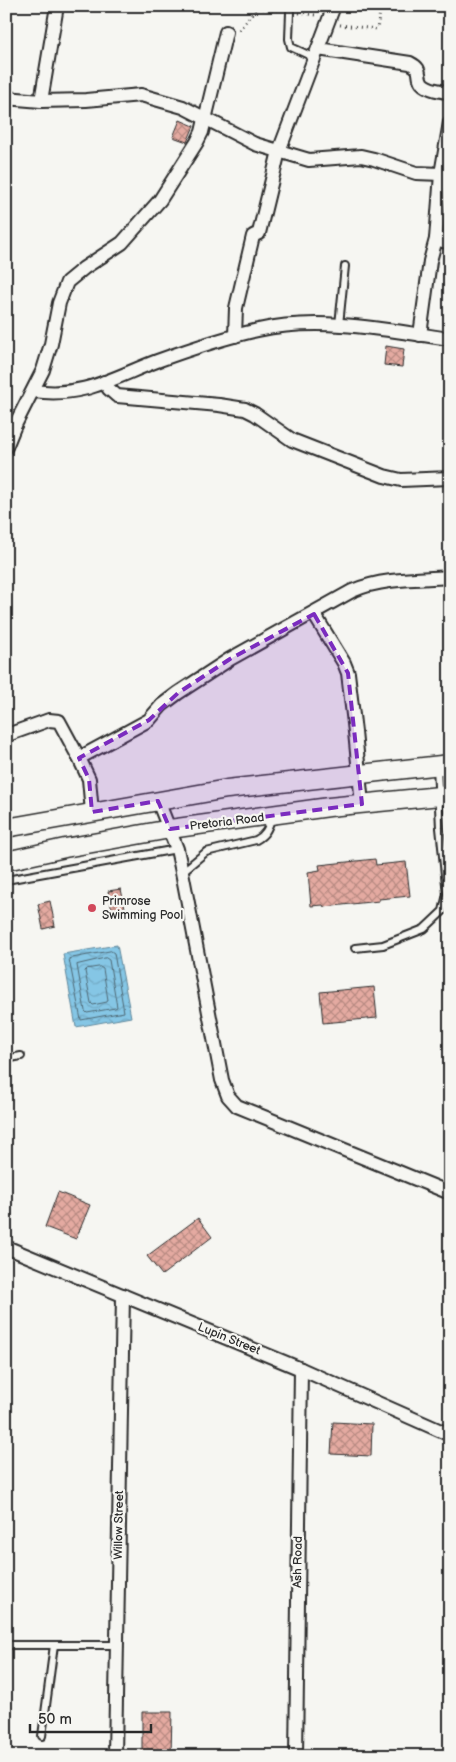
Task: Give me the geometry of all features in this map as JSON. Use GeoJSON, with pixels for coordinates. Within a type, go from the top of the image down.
{"type":"FeatureCollection","features":[{"type":"Feature","properties":{"kind":"main road"},"geometry":{"type":"LineString","coordinates":[[6,828],[227,789],[443,764]]}},
{"type":"Feature","properties":{"kind":"main road","name":"Pretoria Road"},"geometry":{"type":"LineString","coordinates":[[6,861],[170,829],[329,807],[445,796]]}},
{"type":"Feature","properties":{"kind":"street"},"geometry":{"type":"LineString","coordinates":[[41,101],[57,6]]}},
{"type":"Feature","properties":{"kind":"street"},"geometry":{"type":"LineString","coordinates":[[235,336],[236,308],[253,236],[259,233],[279,150],[334,6]]}},
{"type":"Feature","properties":{"kind":"street"},"geometry":{"type":"LineString","coordinates":[[6,447],[11,423],[34,391],[43,370],[51,344],[59,303],[67,282],[84,268],[122,243],[168,189],[197,142],[202,132],[226,32]]}},
{"type":"Feature","properties":{"kind":"street"},"geometry":{"type":"LineString","coordinates":[[317,53],[410,63],[420,72],[421,80],[424,84],[450,92]]}},
{"type":"Feature","properties":{"kind":"street"},"geometry":{"type":"LineString","coordinates":[[6,98],[41,101],[86,100],[141,95],[183,108],[255,144],[309,160],[361,156],[416,173],[441,174]]}},
{"type":"Feature","properties":{"kind":"street"},"geometry":{"type":"LineString","coordinates":[[420,335],[430,261],[436,239],[441,174],[450,122]]}},
{"type":"Feature","properties":{"kind":"street"},"geometry":{"type":"LineString","coordinates":[[436,239],[450,243]]}},
{"type":"Feature","properties":{"kind":"street"},"geometry":{"type":"LineString","coordinates":[[34,391],[53,394],[86,389],[207,343],[286,325],[339,325],[450,339]]}},
{"type":"Feature","properties":{"kind":"street"},"geometry":{"type":"LineString","coordinates":[[104,382],[109,390],[117,396],[245,409],[292,440],[384,476],[401,480],[432,477],[450,478]]}},
{"type":"Feature","properties":{"kind":"street"},"geometry":{"type":"LineString","coordinates":[[80,758],[149,720],[162,705],[230,659],[314,614],[352,591],[366,586],[416,579],[450,577]]}},
{"type":"Feature","properties":{"kind":"street"},"geometry":{"type":"LineString","coordinates":[[314,614],[344,663],[348,673],[362,804]]}},
{"type":"Feature","properties":{"kind":"street"},"geometry":{"type":"LineString","coordinates":[[10,734],[49,720],[57,721],[63,727],[89,779],[92,812]]}},
{"type":"Feature","properties":{"kind":"street"},"geometry":{"type":"LineString","coordinates":[[158,801],[177,849],[222,1080],[231,1101],[237,1106],[450,1193]]}},
{"type":"Feature","properties":{"kind":"street","name":"Lupin Street"},"geometry":{"type":"LineString","coordinates":[[6,1247],[301,1369],[450,1435]]}},
{"type":"Feature","properties":{"kind":"street","name":"Willow Street"},"geometry":{"type":"LineString","coordinates":[[115,1756],[123,1295]]}},
{"type":"Feature","properties":{"kind":"street","name":"Ash Road"},"geometry":{"type":"LineString","coordinates":[[296,1756],[301,1369]]}},
{"type":"Feature","properties":{"kind":"lane"},"geometry":{"type":"LineString","coordinates":[[290,12],[288,39],[291,47],[317,53]]}},
{"type":"Feature","properties":{"kind":"lane"},"geometry":{"type":"LineString","coordinates":[[339,325],[345,266]]}},
{"type":"Feature","properties":{"kind":"lane"},"geometry":{"type":"LineString","coordinates":[[355,948],[383,945],[424,929],[443,911],[447,894],[440,828],[445,796],[443,764]]}},
{"type":"Feature","properties":{"kind":"lane"},"geometry":{"type":"LineString","coordinates":[[182,872],[206,852],[262,837],[267,831],[272,816]]}},
{"type":"Feature","properties":{"kind":"lane"},"geometry":{"type":"LineString","coordinates":[[6,880],[177,849]]}},
{"type":"Feature","properties":{"kind":"lane"},"geometry":{"type":"LineString","coordinates":[[6,1059],[21,1056]]}},
{"type":"Feature","properties":{"kind":"lane"},"geometry":{"type":"LineString","coordinates":[[10,1645],[117,1645]]}},
{"type":"Feature","properties":{"kind":"lane"},"geometry":{"type":"LineString","coordinates":[[42,1736],[54,1645]]}},
{"type":"Feature","properties":{"kind":"path"},"geometry":{"type":"LineString","coordinates":[[226,32],[238,31],[257,6]]}},
{"type":"Feature","properties":{"kind":"highlighted area"},"geometry":{"type":"Polygon","coordinates":[[[314,614],[348,673],[362,804],[170,829],[158,801],[92,812],[89,779],[79,758],[149,720],[178,693],[230,659],[314,614]]]}},
{"type":"Feature","properties":{"kind":"water"},"geometry":{"type":"Polygon","coordinates":[[[117,945],[131,1017],[76,1027],[63,954],[117,945]]]}},
{"type":"Feature","properties":{"kind":"building"},"geometry":{"type":"Polygon","coordinates":[[[180,120],[194,126],[187,142],[173,137],[180,120]]]}},
{"type":"Feature","properties":{"kind":"building"},"geometry":{"type":"Polygon","coordinates":[[[386,346],[404,349],[402,367],[384,365],[386,346]]]}},
{"type":"Feature","properties":{"kind":"building"},"geometry":{"type":"Polygon","coordinates":[[[375,859],[376,865],[406,862],[410,896],[324,907],[323,905],[311,906],[308,872],[320,870],[319,865],[375,859]]]}},
{"type":"Feature","properties":{"kind":"building"},"geometry":{"type":"Polygon","coordinates":[[[121,889],[126,913],[113,915],[108,891],[121,889]]]}},
{"type":"Feature","properties":{"kind":"building"},"geometry":{"type":"Polygon","coordinates":[[[50,901],[55,926],[43,929],[38,904],[50,901]]]}},
{"type":"Feature","properties":{"kind":"building"},"geometry":{"type":"Polygon","coordinates":[[[374,987],[377,1018],[323,1023],[320,992],[374,987]]]}},
{"type":"Feature","properties":{"kind":"building"},"geometry":{"type":"Polygon","coordinates":[[[58,1192],[90,1205],[76,1239],[45,1227],[58,1192]]]}},
{"type":"Feature","properties":{"kind":"building"},"geometry":{"type":"Polygon","coordinates":[[[198,1218],[212,1237],[162,1275],[147,1256],[198,1218]]]}},
{"type":"Feature","properties":{"kind":"building"},"geometry":{"type":"Polygon","coordinates":[[[333,1422],[372,1424],[371,1456],[331,1454],[333,1422]]]}},
{"type":"Feature","properties":{"kind":"building"},"geometry":{"type":"Polygon","coordinates":[[[142,1712],[172,1712],[171,1756],[142,1756],[142,1712]]]}},
{"type":"Feature","properties":{"kind":"place","name":"Primrose Swimming Pool"},"geometry":{"type":"Point","coordinates":[92,908]}}]}
